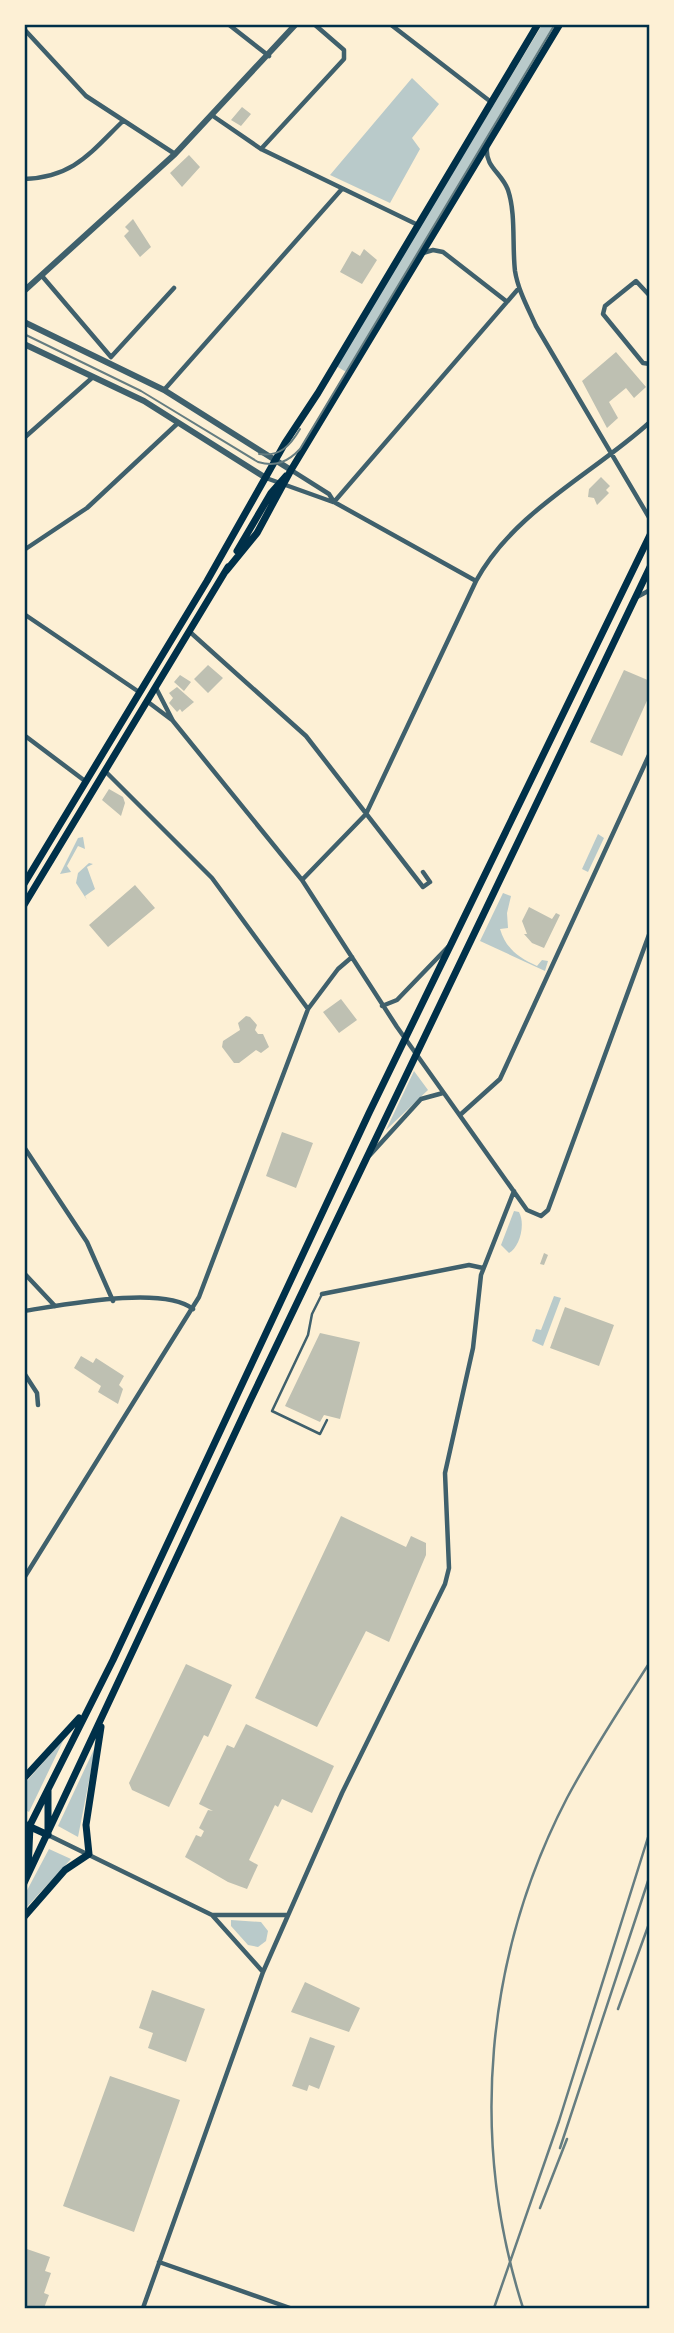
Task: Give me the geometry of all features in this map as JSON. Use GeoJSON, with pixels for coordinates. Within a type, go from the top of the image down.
{"type":"FeatureCollection","features":[{"type":"Feature","properties":{"kind":"main road"},"geometry":{"type":"LineString","coordinates":[[24,884],[207,581],[285,443],[538,24]]}},
{"type":"Feature","properties":{"kind":"main road"},"geometry":{"type":"LineString","coordinates":[[24,905],[560,24]]}},
{"type":"Feature","properties":{"kind":"main road"},"geometry":{"type":"LineString","coordinates":[[24,1837],[27,1825],[113,1660],[405,1039],[649,534]]}},
{"type":"Feature","properties":{"kind":"main road"},"geometry":{"type":"LineString","coordinates":[[26,1881],[364,1161],[649,567]]}},
{"type":"Feature","properties":{"kind":"main road"},"geometry":{"type":"LineString","coordinates":[[148,702],[151,672]]}},
{"type":"Feature","properties":{"kind":"main road"},"geometry":{"type":"LineString","coordinates":[[24,1778],[84,1712]]}},
{"type":"Feature","properties":{"kind":"main road"},"geometry":{"type":"LineString","coordinates":[[24,1917],[65,1870],[89,1854],[86,1825],[103,1714]]}},
{"type":"Feature","properties":{"kind":"main road"},"geometry":{"type":"LineString","coordinates":[[48,1835],[49,1787]]}},
{"type":"Feature","properties":{"kind":"main road"},"geometry":{"type":"LineString","coordinates":[[27,1825],[48,1835]]}},
{"type":"Feature","properties":{"kind":"main road"},"geometry":{"type":"LineString","coordinates":[[26,1881],[31,1845],[27,1825]]}},
{"type":"Feature","properties":{"kind":"street"},"geometry":{"type":"LineString","coordinates":[[228,24],[269,57]]}},
{"type":"Feature","properties":{"kind":"street"},"geometry":{"type":"LineString","coordinates":[[24,291],[213,116],[296,24]]}},
{"type":"Feature","properties":{"kind":"street"},"geometry":{"type":"LineString","coordinates":[[261,149],[344,59],[344,50],[314,24]]}},
{"type":"Feature","properties":{"kind":"street"},"geometry":{"type":"LineString","coordinates":[[393,25],[491,102]]}},
{"type":"Feature","properties":{"kind":"street"},"geometry":{"type":"LineString","coordinates":[[24,29],[86,96],[175,153]]}},
{"type":"Feature","properties":{"kind":"street"},"geometry":{"type":"LineString","coordinates":[[213,116],[261,149],[418,225]]}},
{"type":"Feature","properties":{"kind":"street"},"geometry":{"type":"LineString","coordinates":[[24,179],[48,178],[65,173],[123,121]]}},
{"type":"Feature","properties":{"kind":"street"},"geometry":{"type":"LineString","coordinates":[[489,140],[487,160],[509,193],[519,288],[536,326],[649,519]]}},
{"type":"Feature","properties":{"kind":"street"},"geometry":{"type":"LineString","coordinates":[[164,390],[341,190]]}},
{"type":"Feature","properties":{"kind":"street"},"geometry":{"type":"LineString","coordinates":[[422,253],[433,250],[443,253],[506,301]]}},
{"type":"Feature","properties":{"kind":"street"},"geometry":{"type":"LineString","coordinates":[[42,276],[110,359]]}},
{"type":"Feature","properties":{"kind":"street"},"geometry":{"type":"LineString","coordinates":[[649,296],[636,281],[605,306],[603,314],[643,363],[649,364]]}},
{"type":"Feature","properties":{"kind":"street"},"geometry":{"type":"LineString","coordinates":[[110,359],[174,288]]}},
{"type":"Feature","properties":{"kind":"street"},"geometry":{"type":"LineString","coordinates":[[334,502],[519,288]]}},
{"type":"Feature","properties":{"kind":"street"},"geometry":{"type":"LineString","coordinates":[[24,322],[110,359],[164,390],[329,494],[334,502]]}},
{"type":"Feature","properties":{"kind":"street"},"geometry":{"type":"LineString","coordinates":[[24,344],[144,401],[266,478],[324,501],[334,502],[476,581]]}},
{"type":"Feature","properties":{"kind":"street"},"geometry":{"type":"LineString","coordinates":[[24,438],[94,376]]}},
{"type":"Feature","properties":{"kind":"street"},"geometry":{"type":"LineString","coordinates":[[302,880],[366,814],[476,581],[494,552],[513,530],[612,455],[649,422]]}},
{"type":"Feature","properties":{"kind":"street"},"geometry":{"type":"LineString","coordinates":[[24,550],[88,508],[178,423]]}},
{"type":"Feature","properties":{"kind":"street"},"geometry":{"type":"LineString","coordinates":[[645,545],[649,553]]}},
{"type":"Feature","properties":{"kind":"street"},"geometry":{"type":"LineString","coordinates":[[634,600],[649,590]]}},
{"type":"Feature","properties":{"kind":"street"},"geometry":{"type":"LineString","coordinates":[[24,614],[139,692]]}},
{"type":"Feature","properties":{"kind":"street"},"geometry":{"type":"LineString","coordinates":[[190,632],[306,736],[424,887],[430,882],[423,872]]}},
{"type":"Feature","properties":{"kind":"street"},"geometry":{"type":"LineString","coordinates":[[156,688],[173,720],[302,880],[416,1055],[527,1210],[537,1216],[547,1213],[649,932]]}},
{"type":"Feature","properties":{"kind":"street"},"geometry":{"type":"LineString","coordinates":[[148,702],[173,720]]}},
{"type":"Feature","properties":{"kind":"street"},"geometry":{"type":"LineString","coordinates":[[24,735],[86,782]]}},
{"type":"Feature","properties":{"kind":"street"},"geometry":{"type":"LineString","coordinates":[[460,1115],[500,1079],[649,753]]}},
{"type":"Feature","properties":{"kind":"street"},"geometry":{"type":"LineString","coordinates":[[106,772],[212,878],[308,1009]]}},
{"type":"Feature","properties":{"kind":"street"},"geometry":{"type":"LineString","coordinates":[[382,1006],[397,1000],[452,944]]}},
{"type":"Feature","properties":{"kind":"street"},"geometry":{"type":"LineString","coordinates":[[24,1578],[193,1309],[233,1213],[308,1009],[338,969],[352,957]]}},
{"type":"Feature","properties":{"kind":"street"},"geometry":{"type":"LineString","coordinates":[[364,1161],[421,1099],[444,1093]]}},
{"type":"Feature","properties":{"kind":"street"},"geometry":{"type":"LineString","coordinates":[[24,1147],[88,1242],[113,1301]]}},
{"type":"Feature","properties":{"kind":"street"},"geometry":{"type":"LineString","coordinates":[[143,2308],[263,1972],[342,1793],[445,1584],[449,1568],[445,1473],[473,1348],[483,1268],[514,1191]]}},
{"type":"Feature","properties":{"kind":"street"},"geometry":{"type":"LineString","coordinates":[[322,1294],[469,1265],[483,1268]]}},
{"type":"Feature","properties":{"kind":"street"},"geometry":{"type":"LineString","coordinates":[[24,1273],[55,1306]]}},
{"type":"Feature","properties":{"kind":"street"},"geometry":{"type":"LineString","coordinates":[[24,1311],[55,1306],[167,1298],[181,1301],[193,1309]]}},
{"type":"Feature","properties":{"kind":"street"},"geometry":{"type":"LineString","coordinates":[[24,1373],[37,1393],[38,1405]]}},
{"type":"Feature","properties":{"kind":"street"},"geometry":{"type":"LineString","coordinates":[[48,1835],[212,1915],[263,1972]]}},
{"type":"Feature","properties":{"kind":"street"},"geometry":{"type":"LineString","coordinates":[[212,1915],[288,1915]]}},
{"type":"Feature","properties":{"kind":"street"},"geometry":{"type":"LineString","coordinates":[[159,2262],[290,2308]]}},
{"type":"Feature","properties":{"kind":"lane"},"geometry":{"type":"LineString","coordinates":[[322,1294],[312,1314],[308,1335],[272,1410],[320,1434],[327,1420]]}},
{"type":"Feature","properties":{"kind":"shaded area"},"geometry":{"type":"Polygon","coordinates":[[[542,25],[557,25],[348,373],[336,366],[542,25]]]}},
{"type":"Feature","properties":{"kind":"shaded area"},"geometry":{"type":"Polygon","coordinates":[[[412,78],[439,104],[412,138],[420,149],[390,203],[330,175],[412,78]]]}},
{"type":"Feature","properties":{"kind":"shaded area"},"geometry":{"type":"Polygon","coordinates":[[[598,834],[604,838],[588,872],[582,869],[598,834]]]}},
{"type":"Feature","properties":{"kind":"shaded area"},"geometry":{"type":"Polygon","coordinates":[[[83,837],[85,849],[78,846],[67,866],[71,872],[60,874],[78,838],[83,837]]]}},
{"type":"Feature","properties":{"kind":"shaded area"},"geometry":{"type":"Polygon","coordinates":[[[89,863],[93,864],[87,867],[95,889],[85,896],[87,900],[76,883],[78,873],[89,863]]]}},
{"type":"Feature","properties":{"kind":"shaded area"},"geometry":{"type":"Polygon","coordinates":[[[503,893],[511,896],[507,913],[508,928],[500,929],[506,942],[519,956],[537,966],[542,960],[548,961],[545,971],[480,941],[503,893]]]}},
{"type":"Feature","properties":{"kind":"shaded area"},"geometry":{"type":"Polygon","coordinates":[[[414,1071],[428,1090],[386,1130],[414,1071]]]}},
{"type":"Feature","properties":{"kind":"shaded area"},"geometry":{"type":"Polygon","coordinates":[[[514,1211],[519,1212],[522,1229],[516,1246],[509,1253],[501,1245],[514,1211]]]}},
{"type":"Feature","properties":{"kind":"shaded area"},"geometry":{"type":"Polygon","coordinates":[[[554,1296],[561,1298],[543,1346],[532,1341],[536,1329],[541,1330],[554,1296]]]}},
{"type":"Feature","properties":{"kind":"shaded area"},"geometry":{"type":"Polygon","coordinates":[[[64,1739],[29,1812],[25,1810],[25,1783],[64,1739]]]}},
{"type":"Feature","properties":{"kind":"shaded area"},"geometry":{"type":"Polygon","coordinates":[[[96,1745],[78,1837],[58,1826],[96,1745]]]}},
{"type":"Feature","properties":{"kind":"shaded area"},"geometry":{"type":"Polygon","coordinates":[[[49,1849],[71,1859],[25,1909],[24,1896],[49,1849]]]}},
{"type":"Feature","properties":{"kind":"shaded area"},"geometry":{"type":"Polygon","coordinates":[[[231,1920],[261,1922],[268,1931],[266,1941],[258,1947],[248,1945],[231,1926],[231,1920]]]}},
{"type":"Feature","properties":{"kind":"building"},"geometry":{"type":"Polygon","coordinates":[[[242,107],[251,114],[241,126],[231,120],[242,107]]]}},
{"type":"Feature","properties":{"kind":"building"},"geometry":{"type":"Polygon","coordinates":[[[189,155],[200,167],[182,187],[170,173],[189,155]]]}},
{"type":"Feature","properties":{"kind":"building"},"geometry":{"type":"Polygon","coordinates":[[[133,219],[151,247],[140,257],[124,236],[129,231],[125,227],[133,219]]]}},
{"type":"Feature","properties":{"kind":"building"},"geometry":{"type":"Polygon","coordinates":[[[364,249],[377,260],[362,284],[340,272],[352,251],[360,256],[364,249]]]}},
{"type":"Feature","properties":{"kind":"building"},"geometry":{"type":"Polygon","coordinates":[[[616,352],[646,387],[634,398],[626,388],[609,402],[618,418],[607,428],[582,381],[616,352]]]}},
{"type":"Feature","properties":{"kind":"building"},"geometry":{"type":"Polygon","coordinates":[[[601,477],[610,486],[606,490],[609,493],[597,505],[594,498],[588,497],[589,489],[601,477]]]}},
{"type":"Feature","properties":{"kind":"building"},"geometry":{"type":"Polygon","coordinates":[[[208,665],[223,678],[208,693],[194,679],[208,665]]]}},
{"type":"Feature","properties":{"kind":"building"},"geometry":{"type":"Polygon","coordinates":[[[624,670],[650,681],[650,694],[622,756],[590,742],[624,670]]]}},
{"type":"Feature","properties":{"kind":"building"},"geometry":{"type":"Polygon","coordinates":[[[180,675],[191,682],[184,691],[174,682],[180,675]]]}},
{"type":"Feature","properties":{"kind":"building"},"geometry":{"type":"Polygon","coordinates":[[[177,687],[194,702],[182,712],[180,709],[177,712],[169,703],[173,698],[169,693],[177,687]]]}},
{"type":"Feature","properties":{"kind":"building"},"geometry":{"type":"Polygon","coordinates":[[[109,789],[123,797],[125,803],[121,816],[102,800],[109,789]]]}},
{"type":"Feature","properties":{"kind":"building"},"geometry":{"type":"Polygon","coordinates":[[[135,885],[155,908],[108,947],[89,925],[135,885]]]}},
{"type":"Feature","properties":{"kind":"building"},"geometry":{"type":"Polygon","coordinates":[[[529,907],[552,919],[556,913],[560,915],[544,948],[532,943],[524,934],[527,934],[522,921],[529,907]]]}},
{"type":"Feature","properties":{"kind":"building"},"geometry":{"type":"Polygon","coordinates":[[[341,999],[357,1020],[339,1033],[323,1012],[341,999]]]}},
{"type":"Feature","properties":{"kind":"building"},"geometry":{"type":"Polygon","coordinates":[[[246,1016],[257,1025],[255,1030],[258,1034],[263,1034],[269,1047],[261,1053],[256,1050],[239,1063],[234,1063],[222,1047],[223,1041],[240,1030],[238,1023],[246,1016]]]}},
{"type":"Feature","properties":{"kind":"building"},"geometry":{"type":"Polygon","coordinates":[[[282,1132],[313,1143],[296,1188],[266,1176],[282,1132]]]}},
{"type":"Feature","properties":{"kind":"building"},"geometry":{"type":"Polygon","coordinates":[[[544,1253],[548,1255],[544,1265],[540,1264],[544,1253]]]}},
{"type":"Feature","properties":{"kind":"building"},"geometry":{"type":"Polygon","coordinates":[[[565,1307],[614,1325],[599,1366],[550,1348],[565,1307]]]}},
{"type":"Feature","properties":{"kind":"building"},"geometry":{"type":"Polygon","coordinates":[[[320,1333],[360,1342],[340,1419],[324,1415],[320,1422],[285,1406],[320,1333]]]}},
{"type":"Feature","properties":{"kind":"building"},"geometry":{"type":"Polygon","coordinates":[[[81,1356],[93,1363],[96,1358],[124,1376],[119,1385],[123,1389],[118,1404],[98,1392],[101,1386],[74,1368],[81,1356]]]}},
{"type":"Feature","properties":{"kind":"building"},"geometry":{"type":"Polygon","coordinates":[[[341,1516],[406,1547],[411,1536],[426,1543],[426,1555],[389,1642],[366,1631],[317,1727],[255,1698],[341,1516]]]}},
{"type":"Feature","properties":{"kind":"building"},"geometry":{"type":"Polygon","coordinates":[[[186,1664],[232,1685],[208,1737],[204,1735],[169,1807],[132,1790],[129,1783],[186,1664]]]}},
{"type":"Feature","properties":{"kind":"building"},"geometry":{"type":"Polygon","coordinates":[[[246,1724],[334,1766],[312,1813],[282,1799],[278,1807],[275,1805],[249,1860],[258,1865],[247,1889],[228,1882],[185,1857],[196,1835],[201,1837],[204,1831],[199,1828],[208,1810],[213,1811],[199,1804],[227,1745],[234,1748],[246,1724]]]}},
{"type":"Feature","properties":{"kind":"building"},"geometry":{"type":"Polygon","coordinates":[[[305,1982],[360,2008],[349,2032],[291,2012],[305,1982]]]}},
{"type":"Feature","properties":{"kind":"building"},"geometry":{"type":"Polygon","coordinates":[[[152,1990],[205,2009],[186,2062],[148,2048],[153,2033],[139,2028],[152,1990]]]}},
{"type":"Feature","properties":{"kind":"building"},"geometry":{"type":"Polygon","coordinates":[[[310,2037],[335,2046],[319,2089],[309,2085],[307,2091],[292,2086],[310,2037]]]}},
{"type":"Feature","properties":{"kind":"building"},"geometry":{"type":"Polygon","coordinates":[[[110,2076],[180,2100],[134,2232],[63,2206],[110,2076]]]}},
{"type":"Feature","properties":{"kind":"building"},"geometry":{"type":"Polygon","coordinates":[[[24,2248],[50,2257],[45,2271],[51,2273],[44,2293],[49,2295],[44,2308],[24,2308],[24,2248]]]}},
{"type":"Feature","properties":{"kind":"tram line"},"geometry":{"type":"LineString","coordinates":[[24,334],[141,391],[258,462],[276,464],[286,460],[300,449],[555,24]]}},
{"type":"Feature","properties":{"kind":"tram line"},"geometry":{"type":"LineString","coordinates":[[259,454],[273,454],[284,449],[300,429]]}},
{"type":"Feature","properties":{"kind":"railway"},"geometry":{"type":"LineString","coordinates":[[523,2308],[506,2244],[496,2179],[492,2114],[494,2049],[503,1984],[518,1921],[539,1858],[567,1798],[650,1662]]}},
{"type":"Feature","properties":{"kind":"railway"},"geometry":{"type":"LineString","coordinates":[[494,2308],[559,2121],[650,1831]]}},
{"type":"Feature","properties":{"kind":"railway"},"geometry":{"type":"LineString","coordinates":[[560,2148],[650,1875]]}},
{"type":"Feature","properties":{"kind":"railway"},"geometry":{"type":"LineString","coordinates":[[618,2009],[650,1921]]}},
{"type":"Feature","properties":{"kind":"railway"},"geometry":{"type":"LineString","coordinates":[[540,2208],[567,2139]]}}]}
